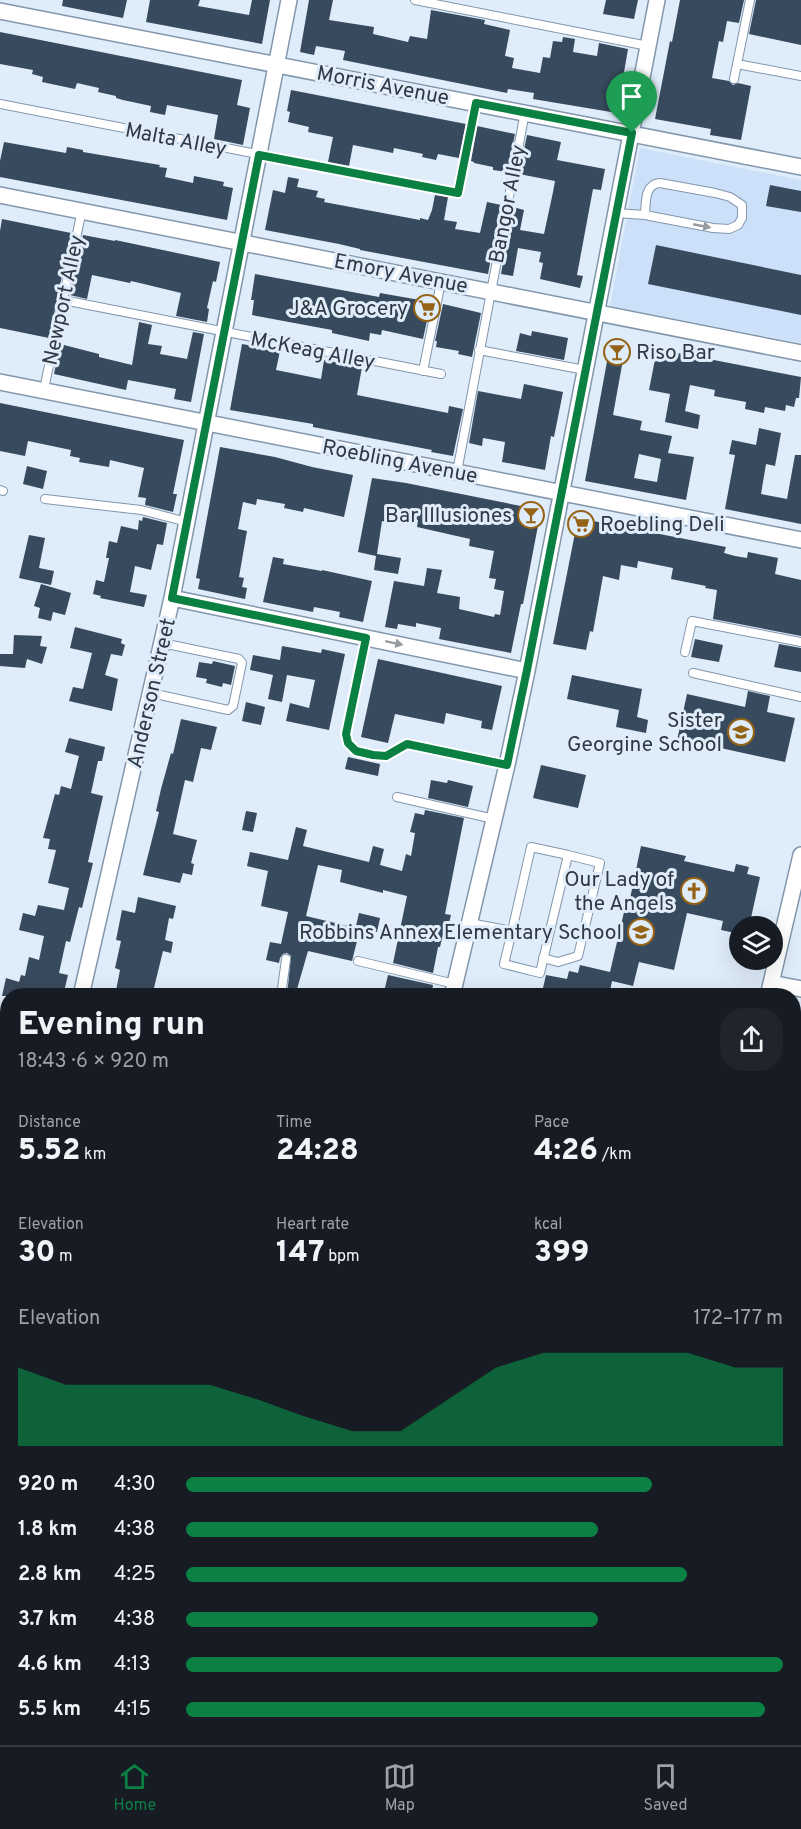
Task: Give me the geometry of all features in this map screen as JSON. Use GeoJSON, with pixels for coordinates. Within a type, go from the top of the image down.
{"type":"FeatureCollection","features":[{"type":"Feature","properties":{"kind":"street","name":"Anderson Street"},"geometry":{"type":"LineString","coordinates":[[83,988],[172,598],[289,0]]}},
{"type":"Feature","properties":{"kind":"street"},"geometry":{"type":"LineString","coordinates":[[454,988],[527,670],[657,0]]}},
{"type":"Feature","properties":{"kind":"street","name":"Morris Avenue"},"geometry":{"type":"LineString","coordinates":[[0,10],[801,167]]}},
{"type":"Feature","properties":{"kind":"street","name":"Emory Avenue"},"geometry":{"type":"LineString","coordinates":[[0,195],[801,353]]}},
{"type":"Feature","properties":{"kind":"street","name":"Roebling Avenue"},"geometry":{"type":"LineString","coordinates":[[0,382],[801,540]]}},
{"type":"Feature","properties":{"kind":"street"},"geometry":{"type":"LineString","coordinates":[[172,598],[527,670]]}},
{"type":"Feature","properties":{"kind":"street"},"geometry":{"type":"LineString","coordinates":[[770,988],[801,855]]}},
{"type":"Feature","properties":{"kind":"lane"},"geometry":{"type":"LineString","coordinates":[[415,0],[648,46]]}},
{"type":"Feature","properties":{"kind":"lane"},"geometry":{"type":"LineString","coordinates":[[734,79],[750,0]]}},
{"type":"Feature","properties":{"kind":"lane"},"geometry":{"type":"LineString","coordinates":[[737,64],[801,76]]}},
{"type":"Feature","properties":{"kind":"lane","name":"Malta Alley"},"geometry":{"type":"LineString","coordinates":[[0,104],[458,193],[476,103]]}},
{"type":"Feature","properties":{"kind":"lane","name":"Bangor Alley"},"geometry":{"type":"LineString","coordinates":[[457,472],[525,112]]}},
{"type":"Feature","properties":{"kind":"lane"},"geometry":{"type":"LineString","coordinates":[[616,213],[645,215],[729,229],[738,225],[743,212],[742,205],[730,197],[653,183],[647,193],[645,215]]}},
{"type":"Feature","properties":{"kind":"lane","name":"Newport Alley"},"geometry":{"type":"LineString","coordinates":[[44,389],[82,210]]}},
{"type":"Feature","properties":{"kind":"lane"},"geometry":{"type":"LineString","coordinates":[[423,371],[441,282]]}},
{"type":"Feature","properties":{"kind":"lane","name":"McKeag Alley"},"geometry":{"type":"LineString","coordinates":[[63,300],[441,374]]}},
{"type":"Feature","properties":{"kind":"lane"},"geometry":{"type":"LineString","coordinates":[[479,350],[585,370]]}},
{"type":"Feature","properties":{"kind":"lane"},"geometry":{"type":"LineString","coordinates":[[45,499],[141,510],[187,522]]}},
{"type":"Feature","properties":{"kind":"lane"},"geometry":{"type":"LineString","coordinates":[[685,652],[692,621],[801,642]]}},
{"type":"Feature","properties":{"kind":"lane"},"geometry":{"type":"LineString","coordinates":[[366,638],[346,734],[348,743],[356,751],[386,756],[407,744],[507,765]]}},
{"type":"Feature","properties":{"kind":"lane"},"geometry":{"type":"LineString","coordinates":[[151,693],[228,710],[232,706],[242,663],[239,659],[162,643]]}},
{"type":"Feature","properties":{"kind":"lane"},"geometry":{"type":"LineString","coordinates":[[693,673],[801,697]]}},
{"type":"Feature","properties":{"kind":"lane"},"geometry":{"type":"LineString","coordinates":[[397,797],[494,819]]}},
{"type":"Feature","properties":{"kind":"lane"},"geometry":{"type":"LineString","coordinates":[[543,958],[558,962],[578,956],[600,863],[568,855],[531,847],[504,964],[540,973],[543,958],[568,855]]}},
{"type":"Feature","properties":{"kind":"lane"},"geometry":{"type":"LineString","coordinates":[[470,923],[512,931]]}},
{"type":"Feature","properties":{"kind":"lane"},"geometry":{"type":"LineString","coordinates":[[282,988],[286,959]]}},
{"type":"Feature","properties":{"kind":"lane"},"geometry":{"type":"LineString","coordinates":[[358,961],[447,988]]}},
{"type":"Feature","properties":{"kind":"shaded area"},"geometry":{"type":"Polygon","coordinates":[[[640,148],[801,180],[801,343],[610,306],[640,148]]]}},
{"type":"Feature","properties":{"kind":"building"},"geometry":{"type":"Polygon","coordinates":[[[63,0],[127,0],[123,18],[62,6],[63,0]]]}},
{"type":"Feature","properties":{"kind":"building"},"geometry":{"type":"Polygon","coordinates":[[[150,0],[200,0],[198,6],[249,15],[252,0],[270,0],[262,44],[146,22],[150,0]]]}},
{"type":"Feature","properties":{"kind":"building"},"geometry":{"type":"Polygon","coordinates":[[[309,0],[333,0],[329,20],[374,27],[373,34],[408,42],[410,36],[427,39],[431,10],[485,20],[484,24],[510,30],[505,56],[514,58],[512,68],[540,73],[543,57],[550,58],[553,41],[562,42],[563,37],[575,39],[573,52],[597,56],[599,43],[628,49],[617,113],[533,99],[534,93],[508,89],[507,93],[343,60],[345,51],[316,46],[314,55],[300,52],[309,0]]]}},
{"type":"Feature","properties":{"kind":"building"},"geometry":{"type":"Polygon","coordinates":[[[606,0],[638,0],[634,19],[603,14],[606,0]]]}},
{"type":"Feature","properties":{"kind":"building"},"geometry":{"type":"Polygon","coordinates":[[[680,0],[744,0],[739,23],[727,21],[723,42],[719,41],[712,78],[729,81],[733,85],[738,83],[751,86],[741,140],[710,135],[711,129],[655,119],[680,0]]]}},
{"type":"Feature","properties":{"kind":"building"},"geometry":{"type":"Polygon","coordinates":[[[756,0],[801,0],[801,45],[749,34],[756,0]]]}},
{"type":"Feature","properties":{"kind":"building"},"geometry":{"type":"Polygon","coordinates":[[[0,32],[242,80],[237,105],[250,108],[243,145],[214,139],[218,115],[167,105],[165,115],[150,112],[151,106],[98,92],[99,88],[77,83],[75,89],[42,82],[43,77],[32,74],[33,70],[0,64],[0,32]]]}},
{"type":"Feature","properties":{"kind":"building"},"geometry":{"type":"Polygon","coordinates":[[[291,90],[466,124],[459,158],[438,154],[436,160],[422,157],[423,154],[394,148],[393,153],[353,145],[349,166],[328,162],[333,137],[308,132],[309,127],[288,122],[290,112],[287,111],[291,90]]]}},
{"type":"Feature","properties":{"kind":"building"},"geometry":{"type":"Polygon","coordinates":[[[477,126],[515,134],[507,172],[493,170],[493,167],[471,161],[477,126]]]}},
{"type":"Feature","properties":{"kind":"building"},"geometry":{"type":"Polygon","coordinates":[[[527,135],[561,142],[557,160],[605,169],[601,190],[593,189],[577,275],[583,276],[580,288],[540,279],[543,263],[539,262],[541,252],[518,248],[513,276],[501,274],[513,207],[524,210],[520,230],[544,234],[553,192],[555,181],[519,174],[527,135]]]}},
{"type":"Feature","properties":{"kind":"building"},"geometry":{"type":"Polygon","coordinates":[[[4,142],[66,153],[67,147],[83,150],[83,152],[160,165],[159,167],[167,168],[165,177],[193,183],[194,176],[224,182],[223,186],[233,188],[227,220],[0,177],[0,161],[4,142]]]}},
{"type":"Feature","properties":{"kind":"building"},"geometry":{"type":"Polygon","coordinates":[[[288,177],[299,179],[297,187],[318,191],[316,197],[325,199],[324,202],[420,220],[420,218],[428,220],[435,195],[448,197],[444,220],[457,222],[455,229],[480,233],[487,202],[501,205],[488,274],[265,230],[273,190],[285,193],[288,177]]]}},
{"type":"Feature","properties":{"kind":"building"},"geometry":{"type":"Polygon","coordinates":[[[770,185],[801,191],[801,212],[766,206],[770,185]]]}},
{"type":"Feature","properties":{"kind":"building"},"geometry":{"type":"Polygon","coordinates":[[[2,219],[71,233],[49,338],[0,328],[2,219]]]}},
{"type":"Feature","properties":{"kind":"building"},"geometry":{"type":"Polygon","coordinates":[[[83,235],[220,262],[207,308],[209,309],[207,322],[176,316],[181,293],[131,281],[130,283],[92,275],[87,299],[70,295],[83,235]]]}},
{"type":"Feature","properties":{"kind":"building"},"geometry":{"type":"Polygon","coordinates":[[[656,245],[801,275],[801,315],[648,284],[656,245]]]}},
{"type":"Feature","properties":{"kind":"building"},"geometry":{"type":"Polygon","coordinates":[[[255,274],[379,297],[380,293],[431,302],[423,339],[382,330],[381,335],[370,333],[369,341],[332,333],[332,330],[252,315],[254,300],[251,300],[255,274]]]}},
{"type":"Feature","properties":{"kind":"building"},"geometry":{"type":"Polygon","coordinates":[[[443,304],[481,313],[472,357],[458,354],[459,351],[436,347],[437,341],[435,341],[443,304]]]}},
{"type":"Feature","properties":{"kind":"building"},"geometry":{"type":"Polygon","coordinates":[[[139,322],[152,325],[148,344],[162,346],[160,354],[187,359],[193,332],[204,334],[191,402],[174,399],[176,389],[128,380],[126,390],[54,374],[60,344],[132,365],[139,322]]]}},
{"type":"Feature","properties":{"kind":"building"},"geometry":{"type":"Polygon","coordinates":[[[532,331],[568,338],[564,360],[516,351],[520,333],[531,336],[532,331]]]}},
{"type":"Feature","properties":{"kind":"building"},"geometry":{"type":"Polygon","coordinates":[[[611,340],[626,343],[613,415],[642,421],[640,430],[672,436],[668,453],[694,457],[686,500],[585,481],[611,340]],[[639,454],[634,478],[657,482],[661,459],[639,454]]]}},
{"type":"Feature","properties":{"kind":"building"},"geometry":{"type":"Polygon","coordinates":[[[242,344],[280,351],[276,370],[321,379],[324,360],[362,367],[357,395],[448,413],[449,406],[463,409],[453,456],[313,427],[313,424],[230,410],[242,344]]]}},
{"type":"Feature","properties":{"kind":"building"},"geometry":{"type":"Polygon","coordinates":[[[657,349],[801,377],[799,398],[796,398],[794,407],[786,405],[785,411],[765,407],[764,413],[745,409],[746,402],[714,396],[715,390],[690,385],[685,411],[700,415],[698,429],[665,422],[670,394],[649,390],[657,349]]]}},
{"type":"Feature","properties":{"kind":"building"},"geometry":{"type":"Polygon","coordinates":[[[524,384],[563,392],[545,470],[502,462],[505,442],[483,438],[482,446],[469,443],[478,391],[521,399],[524,384]]]}},
{"type":"Feature","properties":{"kind":"building"},"geometry":{"type":"Polygon","coordinates":[[[0,403],[184,440],[173,494],[177,494],[173,512],[145,505],[146,498],[138,497],[144,468],[110,460],[109,467],[79,462],[80,458],[70,456],[71,450],[28,441],[25,456],[0,451],[0,403]]]}},
{"type":"Feature","properties":{"kind":"building"},"geometry":{"type":"Polygon","coordinates":[[[759,428],[781,433],[775,466],[766,464],[761,494],[787,499],[795,455],[801,455],[801,524],[725,509],[735,455],[729,454],[732,440],[756,445],[759,428]]]}},
{"type":"Feature","properties":{"kind":"building"},"geometry":{"type":"Polygon","coordinates":[[[220,447],[353,475],[344,517],[304,508],[303,512],[284,508],[285,504],[257,499],[256,505],[243,502],[238,529],[247,531],[239,577],[244,578],[242,587],[247,588],[245,599],[198,589],[200,579],[196,578],[220,447]]]}},
{"type":"Feature","properties":{"kind":"building"},"geometry":{"type":"Polygon","coordinates":[[[27,466],[47,471],[43,489],[23,484],[27,466]]]}},
{"type":"Feature","properties":{"kind":"building"},"geometry":{"type":"Polygon","coordinates":[[[372,478],[541,510],[511,653],[439,639],[441,628],[416,623],[416,627],[398,624],[397,629],[385,627],[394,581],[424,586],[427,568],[442,570],[437,593],[460,597],[459,609],[494,617],[495,614],[500,615],[504,591],[494,589],[496,579],[489,578],[494,551],[469,546],[470,539],[417,527],[418,520],[396,516],[394,524],[382,521],[377,554],[401,558],[398,574],[374,570],[376,556],[358,552],[372,478]]]}},
{"type":"Feature","properties":{"kind":"building"},"geometry":{"type":"Polygon","coordinates":[[[143,517],[167,523],[163,545],[157,544],[151,570],[135,566],[130,592],[147,595],[144,607],[100,598],[101,596],[93,594],[96,580],[104,582],[109,558],[106,558],[109,541],[117,543],[121,526],[138,530],[139,520],[142,521],[143,517]]]}},
{"type":"Feature","properties":{"kind":"building"},"geometry":{"type":"Polygon","coordinates":[[[578,518],[726,547],[724,553],[735,556],[747,558],[748,552],[778,558],[775,574],[801,580],[801,636],[713,619],[717,590],[671,579],[673,568],[638,561],[637,568],[621,565],[619,580],[603,576],[593,632],[590,631],[586,650],[553,644],[578,518]]]}},
{"type":"Feature","properties":{"kind":"building"},"geometry":{"type":"Polygon","coordinates":[[[29,535],[45,538],[39,568],[54,571],[51,585],[19,578],[29,535]]]}},
{"type":"Feature","properties":{"kind":"building"},"geometry":{"type":"Polygon","coordinates":[[[273,557],[284,559],[283,564],[372,581],[363,622],[339,617],[340,612],[314,607],[313,612],[263,602],[273,557]]]}},
{"type":"Feature","properties":{"kind":"building"},"geometry":{"type":"Polygon","coordinates":[[[41,584],[71,593],[65,615],[53,612],[51,621],[38,618],[40,608],[34,606],[41,584]]]}},
{"type":"Feature","properties":{"kind":"building"},"geometry":{"type":"Polygon","coordinates":[[[75,627],[122,639],[121,643],[125,645],[122,656],[111,654],[105,675],[118,679],[112,711],[69,701],[73,687],[83,689],[92,653],[70,648],[75,627]]]}},
{"type":"Feature","properties":{"kind":"building"},"geometry":{"type":"Polygon","coordinates":[[[14,635],[42,636],[40,646],[47,647],[42,664],[27,659],[25,668],[0,666],[0,654],[13,654],[14,635]]]}},
{"type":"Feature","properties":{"kind":"building"},"geometry":{"type":"Polygon","coordinates":[[[695,639],[723,645],[719,662],[691,657],[695,639]]]}},
{"type":"Feature","properties":{"kind":"building"},"geometry":{"type":"Polygon","coordinates":[[[779,644],[801,648],[801,672],[774,667],[779,644]]]}},
{"type":"Feature","properties":{"kind":"building"},"geometry":{"type":"Polygon","coordinates":[[[282,646],[321,653],[322,649],[345,654],[329,730],[286,721],[290,703],[309,708],[315,680],[287,675],[282,702],[268,699],[273,675],[250,670],[253,655],[280,660],[282,646]]]}},
{"type":"Feature","properties":{"kind":"building"},"geometry":{"type":"Polygon","coordinates":[[[378,659],[502,686],[492,730],[481,728],[482,721],[446,713],[444,724],[395,714],[388,743],[361,737],[378,659]]]}},
{"type":"Feature","properties":{"kind":"building"},"geometry":{"type":"Polygon","coordinates":[[[213,661],[235,666],[231,685],[223,683],[222,687],[206,683],[207,679],[196,677],[199,662],[212,664],[213,661]]]}},
{"type":"Feature","properties":{"kind":"building"},"geometry":{"type":"Polygon","coordinates":[[[572,675],[642,689],[637,717],[648,720],[646,733],[616,727],[619,710],[567,699],[572,675]]]}},
{"type":"Feature","properties":{"kind":"building"},"geometry":{"type":"Polygon","coordinates":[[[748,691],[770,696],[767,712],[795,718],[785,762],[693,742],[692,748],[676,745],[687,694],[745,707],[748,691]]]}},
{"type":"Feature","properties":{"kind":"building"},"geometry":{"type":"Polygon","coordinates":[[[246,702],[265,707],[261,725],[242,721],[246,702]]]}},
{"type":"Feature","properties":{"kind":"building"},"geometry":{"type":"Polygon","coordinates":[[[181,719],[217,727],[211,750],[201,748],[193,782],[185,780],[173,834],[197,840],[191,863],[194,864],[192,875],[183,873],[180,883],[143,875],[159,812],[156,811],[161,789],[171,753],[173,754],[181,719]]]}},
{"type":"Feature","properties":{"kind":"building"},"geometry":{"type":"Polygon","coordinates":[[[69,738],[105,747],[102,761],[98,761],[91,793],[103,796],[88,862],[93,863],[82,908],[79,907],[70,942],[66,941],[59,973],[68,975],[65,988],[4,988],[6,978],[19,982],[21,975],[25,976],[29,957],[39,960],[44,936],[19,930],[23,913],[35,916],[38,905],[64,910],[69,888],[48,883],[56,850],[48,849],[50,839],[43,838],[55,794],[59,795],[61,786],[71,789],[79,756],[65,752],[69,738]]]}},
{"type":"Feature","properties":{"kind":"building"},"geometry":{"type":"Polygon","coordinates":[[[348,757],[380,764],[378,776],[345,769],[348,757]]]}},
{"type":"Feature","properties":{"kind":"building"},"geometry":{"type":"Polygon","coordinates":[[[541,765],[586,775],[578,808],[533,798],[541,765]]]}},
{"type":"Feature","properties":{"kind":"building"},"geometry":{"type":"Polygon","coordinates":[[[431,780],[447,783],[448,780],[473,786],[468,807],[428,798],[431,780]]]}},
{"type":"Feature","properties":{"kind":"building"},"geometry":{"type":"Polygon","coordinates":[[[425,810],[464,818],[445,914],[451,915],[446,935],[443,934],[440,947],[438,947],[433,973],[393,963],[407,896],[383,890],[383,893],[340,882],[342,870],[318,865],[306,916],[360,929],[352,961],[308,951],[297,988],[288,988],[291,956],[287,953],[283,954],[279,963],[266,960],[270,942],[281,944],[288,912],[261,906],[268,871],[247,866],[250,852],[288,860],[296,827],[307,830],[303,846],[369,862],[373,846],[384,849],[380,865],[402,871],[406,854],[411,856],[415,833],[410,832],[415,813],[424,815],[425,810]]]}},
{"type":"Feature","properties":{"kind":"building"},"geometry":{"type":"Polygon","coordinates":[[[246,811],[257,813],[253,832],[242,830],[246,811]]]}},
{"type":"Feature","properties":{"kind":"building"},"geometry":{"type":"Polygon","coordinates":[[[641,846],[686,856],[684,861],[734,872],[736,864],[749,867],[747,874],[760,877],[751,916],[729,916],[729,932],[721,930],[723,921],[687,913],[674,970],[639,962],[633,986],[612,981],[611,988],[543,988],[546,975],[567,979],[569,971],[578,973],[580,965],[610,972],[624,912],[627,913],[641,846]]]}},
{"type":"Feature","properties":{"kind":"building"},"geometry":{"type":"Polygon","coordinates":[[[138,897],[176,906],[173,919],[169,918],[165,940],[173,942],[171,953],[163,951],[154,988],[117,988],[120,970],[115,968],[121,941],[116,940],[122,910],[135,913],[138,897]]]}},
{"type":"Feature","properties":{"kind":"building"},"geometry":{"type":"Polygon","coordinates":[[[359,913],[380,918],[377,932],[356,926],[359,913]]]}},
{"type":"Feature","properties":{"kind":"building"},"geometry":{"type":"Polygon","coordinates":[[[388,975],[433,985],[432,988],[385,988],[388,975]]]}},
{"type":"Feature","properties":{"kind":"place","name":"J&A Grocery"},"geometry":{"type":"Point","coordinates":[427,308]}},
{"type":"Feature","properties":{"kind":"place","name":"Riso Bar"},"geometry":{"type":"Point","coordinates":[617,352]}},
{"type":"Feature","properties":{"kind":"place","name":"Bar Illusiones"},"geometry":{"type":"Point","coordinates":[531,515]}},
{"type":"Feature","properties":{"kind":"place","name":"Roebling Deli"},"geometry":{"type":"Point","coordinates":[581,524]}},
{"type":"Feature","properties":{"kind":"place","name":"Sister Georgine School"},"geometry":{"type":"Point","coordinates":[741,732]}},
{"type":"Feature","properties":{"kind":"place","name":"Our Lady of the Angels"},"geometry":{"type":"Point","coordinates":[694,891]}},
{"type":"Feature","properties":{"kind":"place","name":"Robbins Annex Elementary School"},"geometry":{"type":"Point","coordinates":[641,932]}},
{"type":"Feature","properties":{"kind":"route"},"geometry":{"type":"LineString","coordinates":[[476,103],[632,133],[507,765],[407,744],[386,756],[356,751],[348,743],[346,734],[366,638],[172,598],[259,155],[458,193],[476,103]]}}]}
